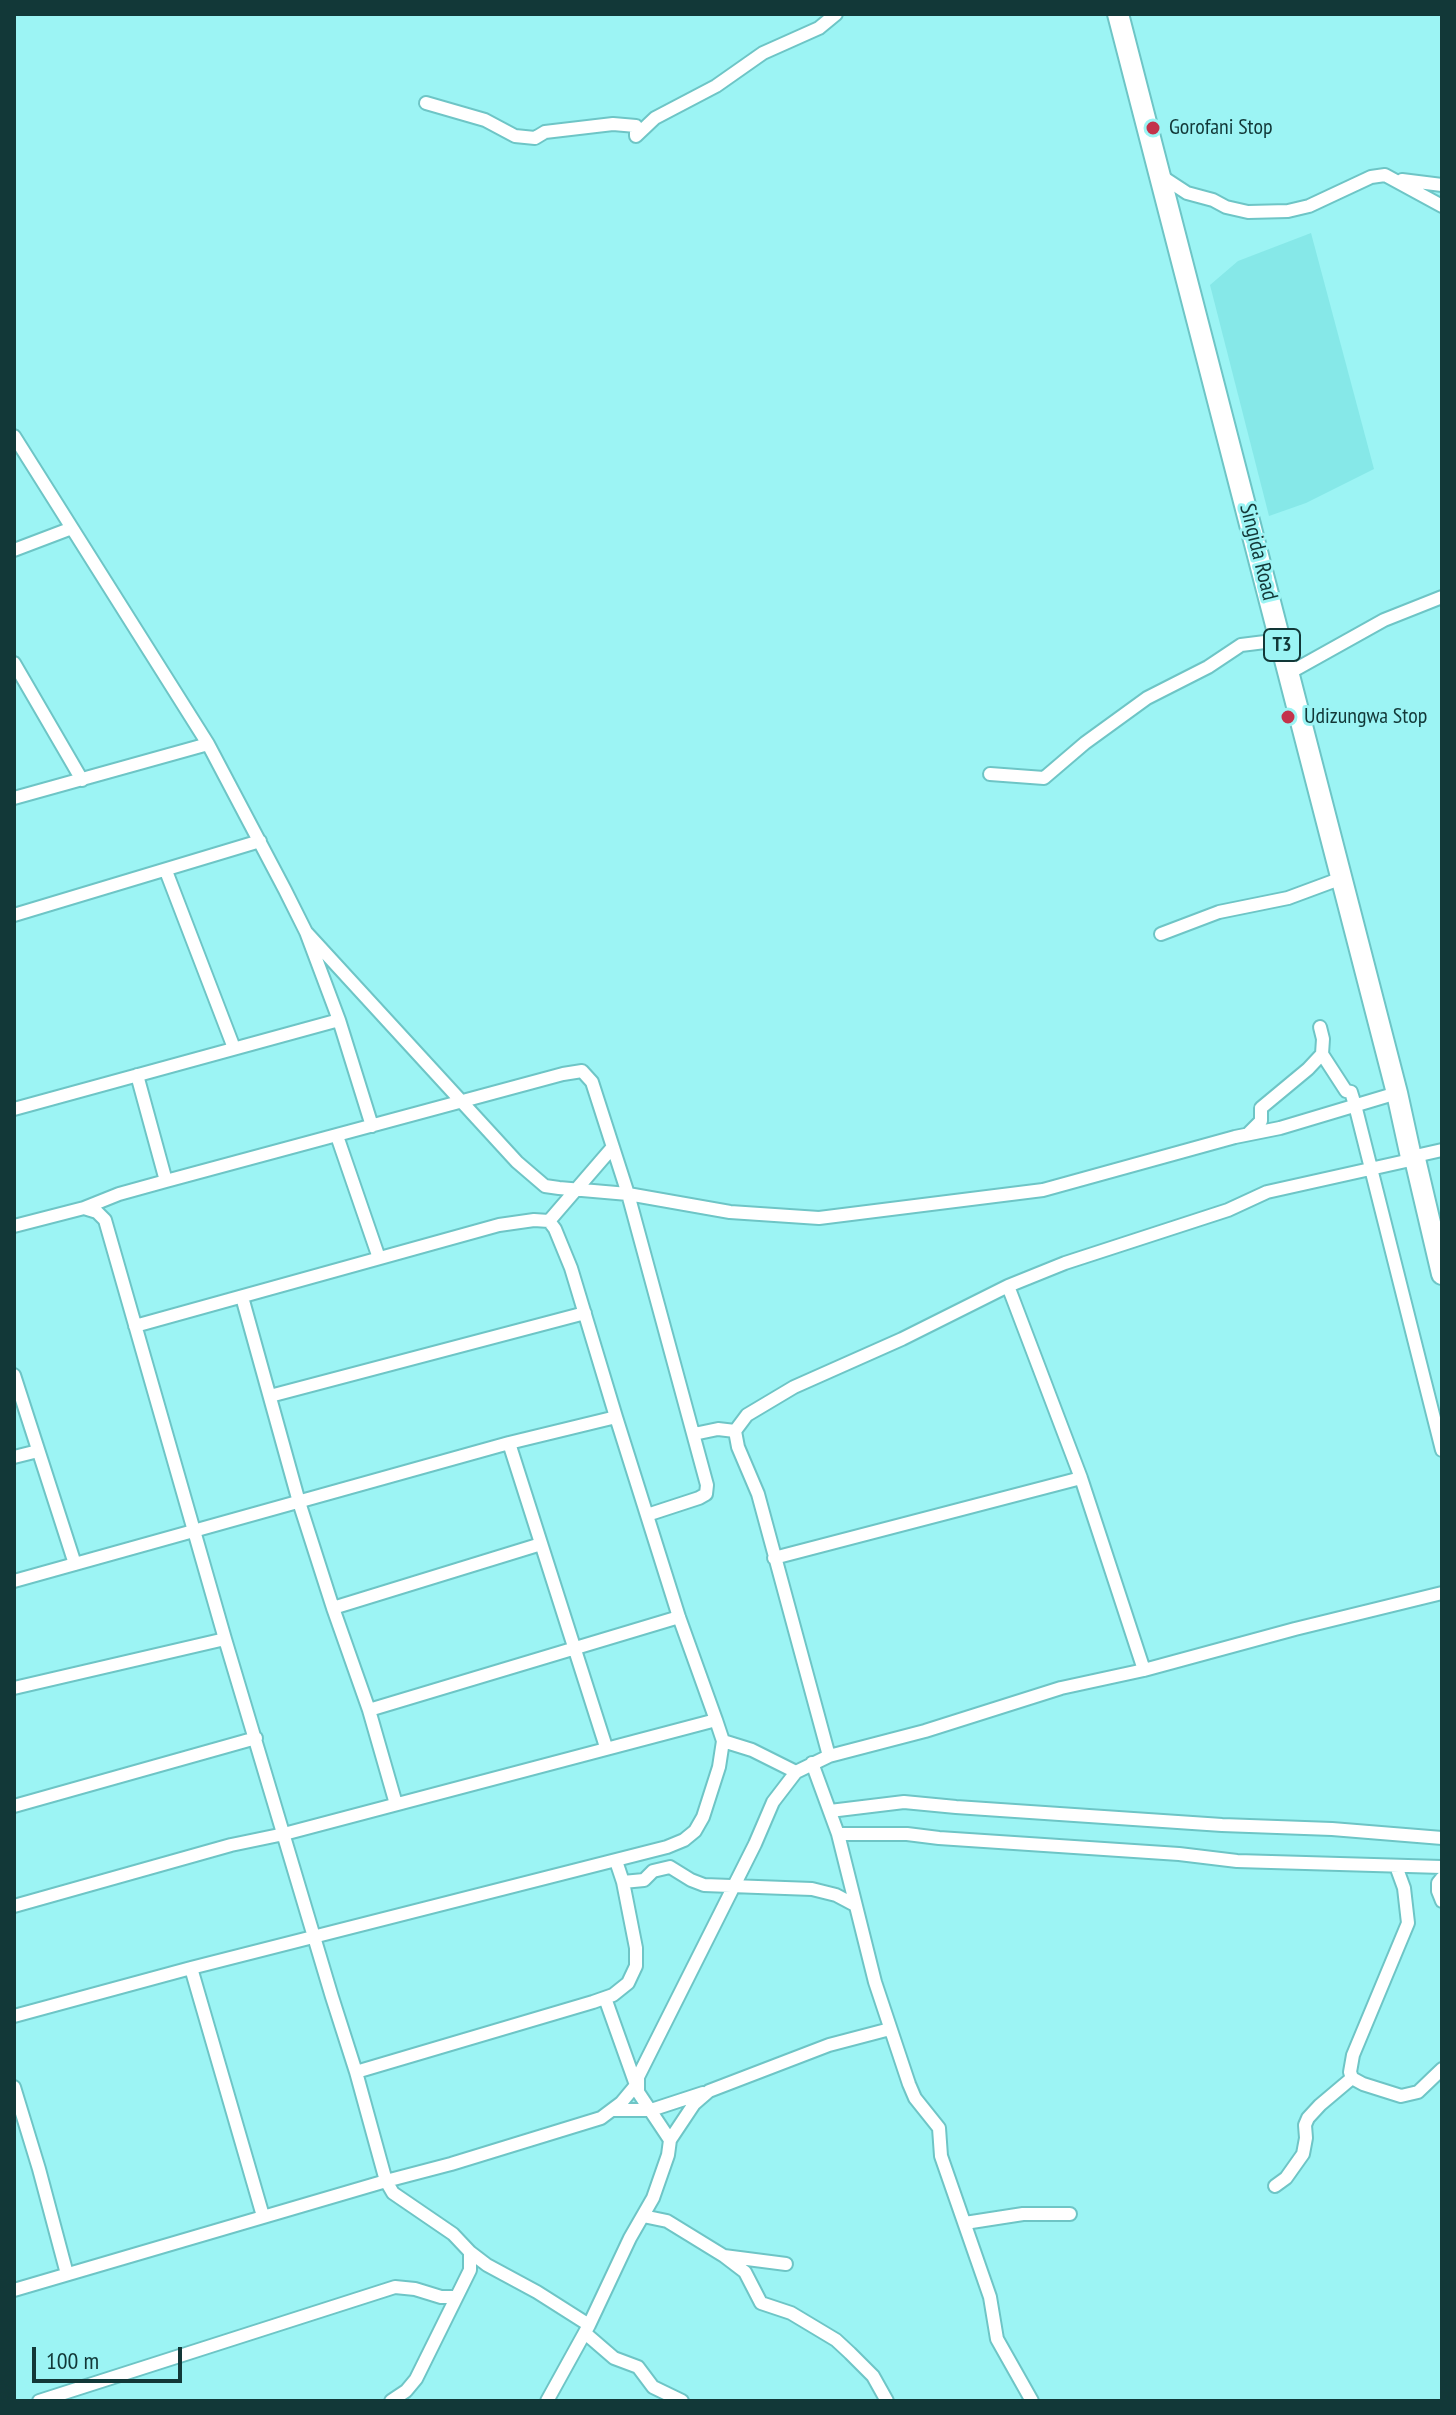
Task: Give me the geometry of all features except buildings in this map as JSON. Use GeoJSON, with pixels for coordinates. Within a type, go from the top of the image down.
{"type":"FeatureCollection","features":[{"type":"Feature","properties":{"kind":"highway","name":"Singida Road"},"geometry":{"type":"LineString","coordinates":[[1118,14],[1442,1274]]}},
{"type":"Feature","properties":{"kind":"street"},"geometry":{"type":"LineString","coordinates":[[426,103],[485,120],[515,136],[535,138],[545,132],[613,124],[636,126],[636,136],[655,118],[716,86],[763,53],[819,28],[836,14]]}},
{"type":"Feature","properties":{"kind":"street"},"geometry":{"type":"LineString","coordinates":[[1159,175],[1187,193],[1248,212],[1288,211],[1309,206],[1371,177],[1385,175],[1442,206]]}},
{"type":"Feature","properties":{"kind":"street"},"geometry":{"type":"LineString","coordinates":[[1395,179],[1442,185]]}},
{"type":"Feature","properties":{"kind":"street"},"geometry":{"type":"LineString","coordinates":[[14,436],[208,744],[260,841],[306,932],[339,1020],[372,1126]]}},
{"type":"Feature","properties":{"kind":"street"},"geometry":{"type":"LineString","coordinates":[[14,550],[72,528]]}},
{"type":"Feature","properties":{"kind":"street"},"geometry":{"type":"LineString","coordinates":[[1289,673],[1384,620],[1442,597]]}},
{"type":"Feature","properties":{"kind":"street"},"geometry":{"type":"LineString","coordinates":[[990,774],[1044,778],[1085,743],[1147,698],[1208,667],[1241,645],[1281,640]]}},
{"type":"Feature","properties":{"kind":"street"},"geometry":{"type":"LineString","coordinates":[[14,663],[82,780]]}},
{"type":"Feature","properties":{"kind":"street"},"geometry":{"type":"LineString","coordinates":[[14,798],[208,744]]}},
{"type":"Feature","properties":{"kind":"street"},"geometry":{"type":"LineString","coordinates":[[14,915],[260,841]]}},
{"type":"Feature","properties":{"kind":"street"},"geometry":{"type":"LineString","coordinates":[[166,871],[234,1048]]}},
{"type":"Feature","properties":{"kind":"street"},"geometry":{"type":"LineString","coordinates":[[1161,934],[1219,912],[1288,898],[1342,878]]}},
{"type":"Feature","properties":{"kind":"street"},"geometry":{"type":"LineString","coordinates":[[306,932],[460,1101],[545,1186],[628,1194],[730,1212],[819,1218],[1043,1190],[1280,1128],[1397,1093]]}},
{"type":"Feature","properties":{"kind":"street"},"geometry":{"type":"LineString","coordinates":[[14,1109],[339,1020]]}},
{"type":"Feature","properties":{"kind":"street"},"geometry":{"type":"LineString","coordinates":[[1320,1027],[1322,1054],[1346,1091],[1351,1092],[1355,1105],[1442,1450]]}},
{"type":"Feature","properties":{"kind":"street"},"geometry":{"type":"LineString","coordinates":[[1248,1134],[1261,1121],[1261,1108],[1322,1054]]}},
{"type":"Feature","properties":{"kind":"street"},"geometry":{"type":"LineString","coordinates":[[14,1226],[84,1208],[166,1181],[582,1071],[592,1082],[628,1194],[707,1485],[706,1494],[647,1515]]}},
{"type":"Feature","properties":{"kind":"street"},"geometry":{"type":"LineString","coordinates":[[137,1075],[166,1181]]}},
{"type":"Feature","properties":{"kind":"street"},"geometry":{"type":"LineString","coordinates":[[337,1136],[379,1258]]}},
{"type":"Feature","properties":{"kind":"street"},"geometry":{"type":"LineString","coordinates":[[549,1221],[612,1148]]}},
{"type":"Feature","properties":{"kind":"street"},"geometry":{"type":"LineString","coordinates":[[829,1756],[758,1494],[738,1447],[735,1431],[747,1415],[794,1387],[902,1339],[1008,1286],[1135,1239],[1228,1210],[1267,1192],[1373,1170],[1442,1150]]}},
{"type":"Feature","properties":{"kind":"street"},"geometry":{"type":"LineString","coordinates":[[84,1208],[97,1212],[105,1220],[225,1639],[389,2189],[442,2226],[487,2265],[519,2281],[587,2329],[614,2358],[638,2367],[653,2387],[682,2401]]}},
{"type":"Feature","properties":{"kind":"street"},"geometry":{"type":"LineString","coordinates":[[14,2016],[667,1847],[695,1831],[703,1817],[719,1767],[723,1741],[679,1617],[571,1268],[549,1221],[499,1225],[135,1326]]}},
{"type":"Feature","properties":{"kind":"street"},"geometry":{"type":"LineString","coordinates":[[1008,1286],[1081,1478],[1144,1670]]}},
{"type":"Feature","properties":{"kind":"street"},"geometry":{"type":"LineString","coordinates":[[242,1297],[299,1502],[369,1710],[396,1804]]}},
{"type":"Feature","properties":{"kind":"street"},"geometry":{"type":"LineString","coordinates":[[270,1396],[585,1313]]}},
{"type":"Feature","properties":{"kind":"street"},"geometry":{"type":"LineString","coordinates":[[14,1375],[75,1564]]}},
{"type":"Feature","properties":{"kind":"street"},"geometry":{"type":"LineString","coordinates":[[14,1581],[509,1443],[616,1417]]}},
{"type":"Feature","properties":{"kind":"street"},"geometry":{"type":"LineString","coordinates":[[694,1434],[718,1429],[735,1431]]}},
{"type":"Feature","properties":{"kind":"street"},"geometry":{"type":"LineString","coordinates":[[509,1443],[606,1747]]}},
{"type":"Feature","properties":{"kind":"street"},"geometry":{"type":"LineString","coordinates":[[14,1457],[38,1451]]}},
{"type":"Feature","properties":{"kind":"street"},"geometry":{"type":"LineString","coordinates":[[774,1558],[1081,1478]]}},
{"type":"Feature","properties":{"kind":"street"},"geometry":{"type":"LineString","coordinates":[[333,1608],[541,1544]]}},
{"type":"Feature","properties":{"kind":"street"},"geometry":{"type":"LineString","coordinates":[[14,2290],[601,2118],[613,2110],[636,2085],[773,1802],[796,1772],[812,1763],[1061,1688],[1144,1670],[1442,1593]]}},
{"type":"Feature","properties":{"kind":"street"},"geometry":{"type":"LineString","coordinates":[[369,1710],[679,1617]]}},
{"type":"Feature","properties":{"kind":"street"},"geometry":{"type":"LineString","coordinates":[[14,1688],[225,1639]]}},
{"type":"Feature","properties":{"kind":"street"},"geometry":{"type":"LineString","coordinates":[[14,1906],[231,1845],[284,1834],[716,1720]]}},
{"type":"Feature","properties":{"kind":"street"},"geometry":{"type":"LineString","coordinates":[[14,1806],[256,1738]]}},
{"type":"Feature","properties":{"kind":"street"},"geometry":{"type":"LineString","coordinates":[[723,1741],[752,1750],[796,1772]]}},
{"type":"Feature","properties":{"kind":"street"},"geometry":{"type":"LineString","coordinates":[[812,1763],[838,1834],[853,1904],[890,2029],[915,2098],[939,2128],[941,2156],[990,2297],[997,2339],[1032,2401]]}},
{"type":"Feature","properties":{"kind":"street"},"geometry":{"type":"LineString","coordinates":[[830,1811],[904,1802],[1442,1838]]}},
{"type":"Feature","properties":{"kind":"street"},"geometry":{"type":"LineString","coordinates":[[838,1834],[907,1834],[1237,1861],[1442,1867]]}},
{"type":"Feature","properties":{"kind":"street"},"geometry":{"type":"LineString","coordinates":[[356,2072],[605,1998],[628,1983],[636,1966],[636,1948],[616,1861]]}},
{"type":"Feature","properties":{"kind":"street"},"geometry":{"type":"LineString","coordinates":[[1352,2078],[1350,2064],[1353,2055],[1408,1923],[1404,1888],[1396,1866]]}},
{"type":"Feature","properties":{"kind":"street"},"geometry":{"type":"LineString","coordinates":[[623,1882],[644,1880],[653,1871],[670,1867],[704,1885],[812,1889],[836,1895],[853,1904]]}},
{"type":"Feature","properties":{"kind":"street"},"geometry":{"type":"LineString","coordinates":[[1442,1878],[1438,1883],[1442,1901]]}},
{"type":"Feature","properties":{"kind":"street"},"geometry":{"type":"LineString","coordinates":[[191,1968],[263,2216]]}},
{"type":"Feature","properties":{"kind":"street"},"geometry":{"type":"LineString","coordinates":[[605,1998],[638,2092],[670,2140]]}},
{"type":"Feature","properties":{"kind":"street"},"geometry":{"type":"LineString","coordinates":[[613,2110],[651,2110],[829,2045],[890,2029]]}},
{"type":"Feature","properties":{"kind":"street"},"geometry":{"type":"LineString","coordinates":[[1352,2078],[1401,2096],[1418,2092],[1442,2069]]}},
{"type":"Feature","properties":{"kind":"street"},"geometry":{"type":"LineString","coordinates":[[1275,2186],[1286,2178],[1303,2154],[1308,2118],[1352,2078]]}},
{"type":"Feature","properties":{"kind":"street"},"geometry":{"type":"LineString","coordinates":[[14,2087],[67,2274]]}},
{"type":"Feature","properties":{"kind":"street"},"geometry":{"type":"LineString","coordinates":[[547,2401],[653,2198],[670,2140],[694,2104],[709,2091]]}},
{"type":"Feature","properties":{"kind":"street"},"geometry":{"type":"LineString","coordinates":[[965,2223],[1023,2214],[1070,2214]]}},
{"type":"Feature","properties":{"kind":"street"},"geometry":{"type":"LineString","coordinates":[[643,2216],[675,2225],[724,2256],[745,2272],[761,2303],[791,2313],[836,2340],[873,2376],[887,2401]]}},
{"type":"Feature","properties":{"kind":"street"},"geometry":{"type":"LineString","coordinates":[[391,2401],[406,2391],[416,2379],[470,2270],[470,2252]]}},
{"type":"Feature","properties":{"kind":"street"},"geometry":{"type":"LineString","coordinates":[[724,2256],[786,2264]]}},
{"type":"Feature","properties":{"kind":"street"},"geometry":{"type":"LineString","coordinates":[[39,2401],[395,2287],[441,2297],[456,2297]]}},
{"type":"Feature","properties":{"kind":"shaded area"},"geometry":{"type":"Polygon","coordinates":[[[1311,233],[1374,469],[1306,503],[1269,516],[1210,285],[1238,261],[1311,233]]]}},
{"type":"Feature","properties":{"kind":"place","name":"Gorofani Stop"},"geometry":{"type":"Point","coordinates":[1153,128]}},
{"type":"Feature","properties":{"kind":"place","name":"Udizungwa Stop"},"geometry":{"type":"Point","coordinates":[1288,717]}}]}
